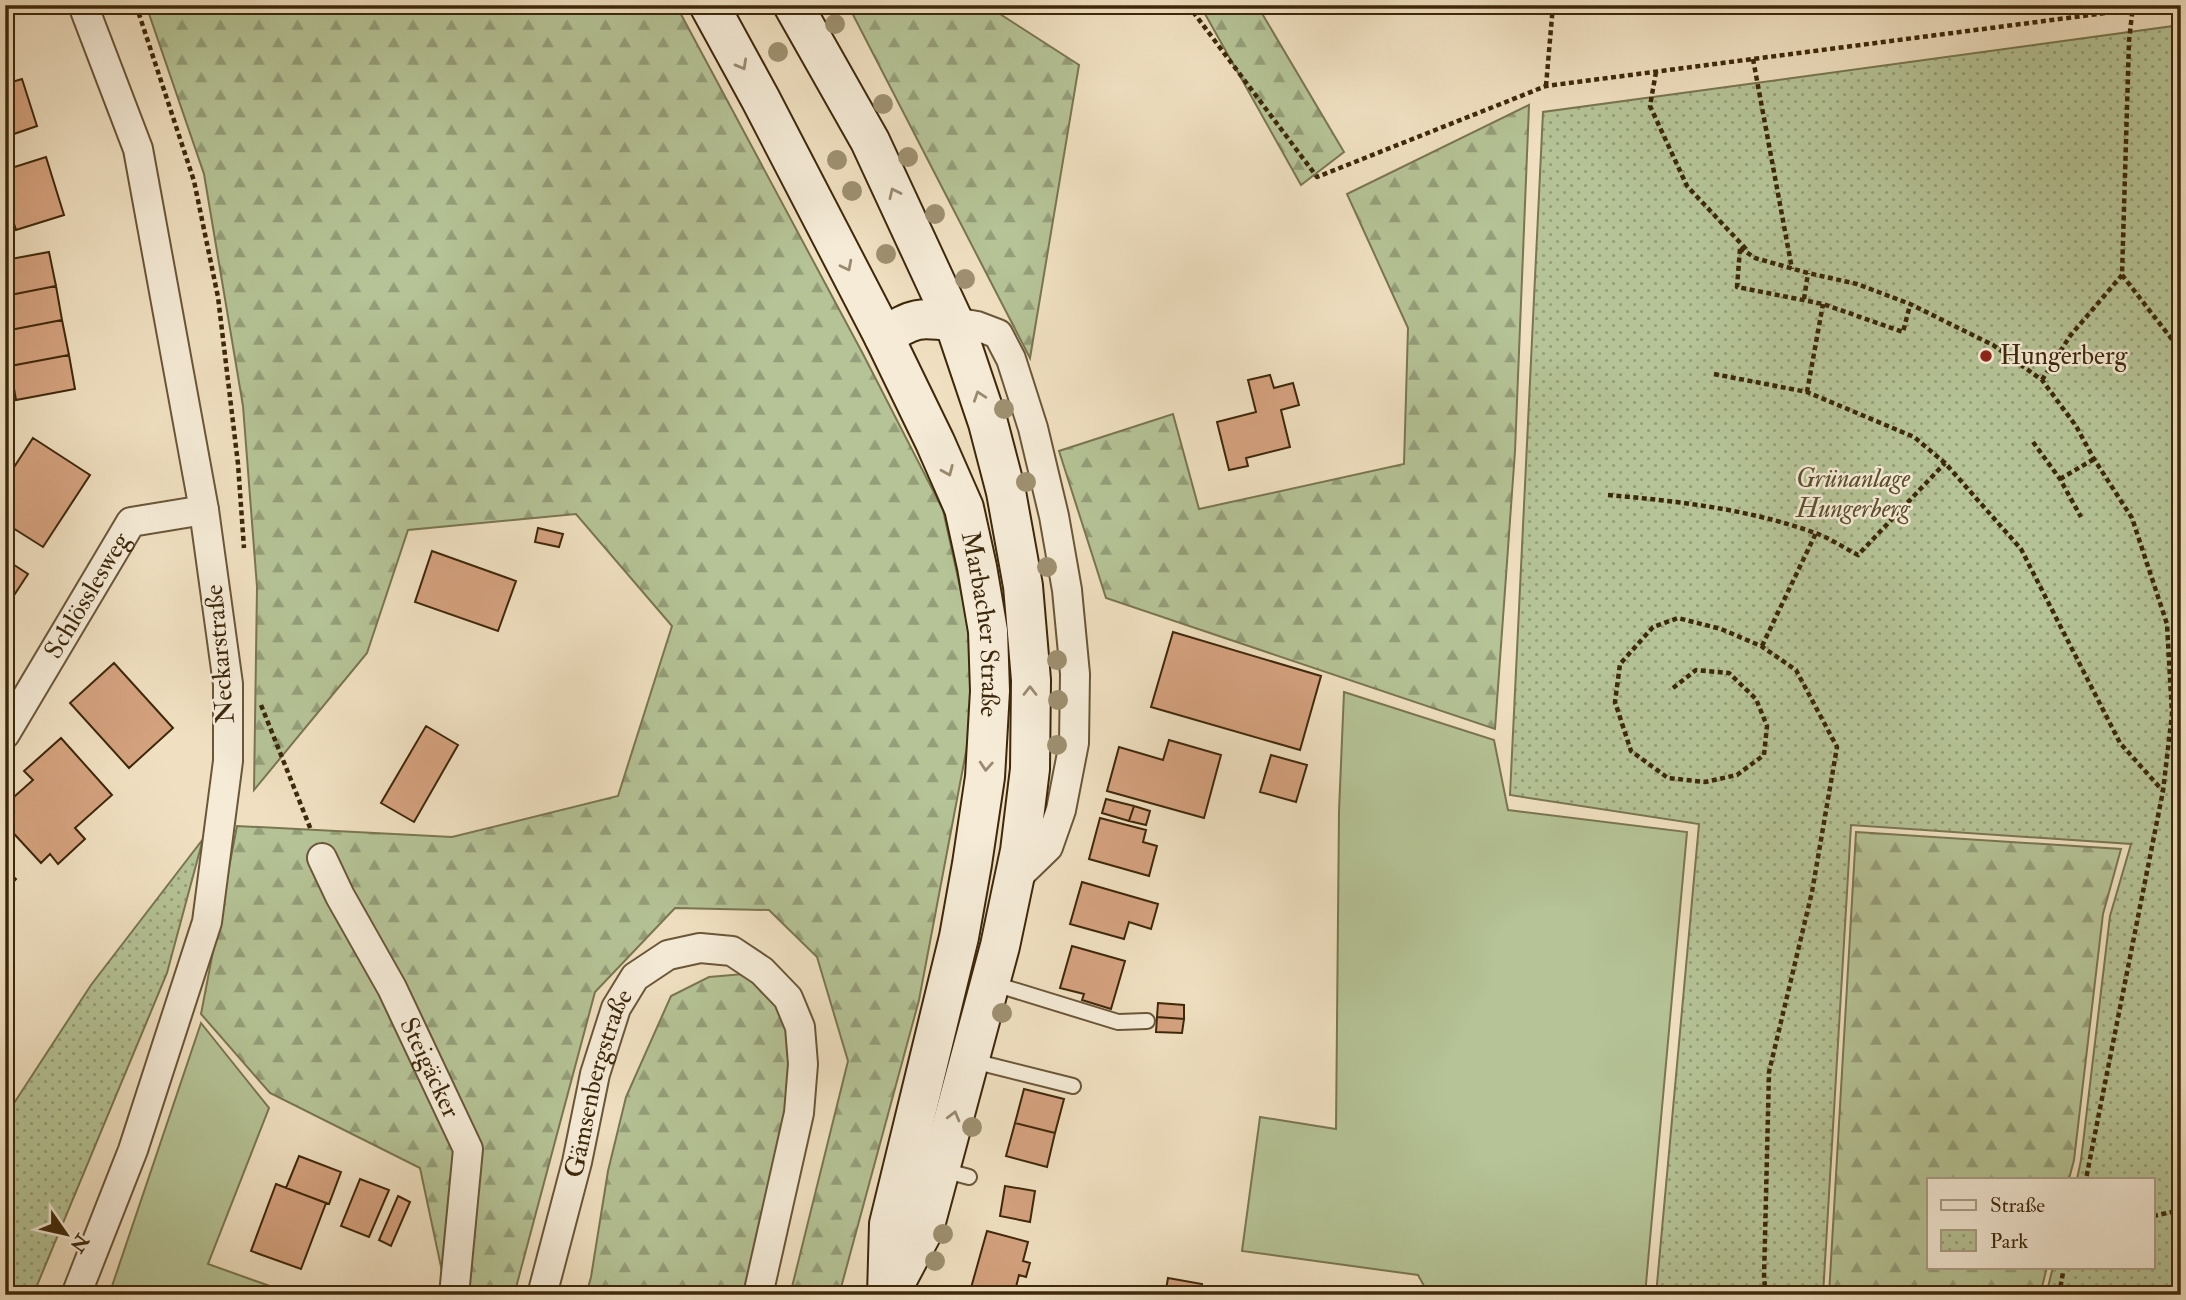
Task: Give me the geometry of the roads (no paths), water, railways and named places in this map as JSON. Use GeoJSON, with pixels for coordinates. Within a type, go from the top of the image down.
{"type":"FeatureCollection","features":[{"type":"Feature","properties":{"kind":"main road","name":"Marbacher Straße"},"geometry":{"type":"LineString","coordinates":[[709,5],[884,337],[935,442],[964,508],[988,631],[990,691],[985,777],[959,937],[950,1056],[932,1167],[889,1224],[888,1295]]}},
{"type":"Feature","properties":{"kind":"main road","name":"Marbacher Straße"},"geometry":{"type":"LineString","coordinates":[[793,5],[870,141],[954,322],[988,423],[1006,492],[1023,586],[1031,680],[1030,769],[1020,851],[990,983],[950,1056]]}},
{"type":"Feature","properties":{"kind":"main road"},"geometry":{"type":"LineString","coordinates":[[884,337],[901,325],[923,317],[954,322]]}},
{"type":"Feature","properties":{"kind":"street","name":"Neckarstraße"},"geometry":{"type":"LineString","coordinates":[[76,1295],[133,1150],[207,922],[228,761],[228,684],[204,510],[138,149],[83,5]]}},
{"type":"Feature","properties":{"kind":"street","name":"Schlösslesweg"},"geometry":{"type":"LineString","coordinates":[[5,734],[131,522],[204,510]]}},
{"type":"Feature","properties":{"kind":"street","name":"Steigäcker"},"geometry":{"type":"LineString","coordinates":[[322,858],[340,896],[392,988],[468,1149],[454,1295]]}},
{"type":"Feature","properties":{"kind":"street","name":"Gämsenbergstraße"},"geometry":{"type":"LineString","coordinates":[[542,1295],[577,1162],[595,1074],[615,1008],[635,978],[668,955],[700,948],[732,951],[762,971],[788,999],[800,1027],[803,1064],[799,1113],[758,1295]]}},
{"type":"Feature","properties":{"kind":"lane"},"geometry":{"type":"LineString","coordinates":[[990,983],[1118,1022],[1147,1021]]}},
{"type":"Feature","properties":{"kind":"lane"},"geometry":{"type":"LineString","coordinates":[[950,1056],[1073,1086]]}},
{"type":"Feature","properties":{"kind":"place","name":"Hungerberg"},"geometry":{"type":"Point","coordinates":[1986,356]}},
{"type":"Feature","properties":{"kind":"park label","name":"Grünanlage Hungerberg"},"geometry":{"type":"Point","coordinates":[1853,494]}}]}
